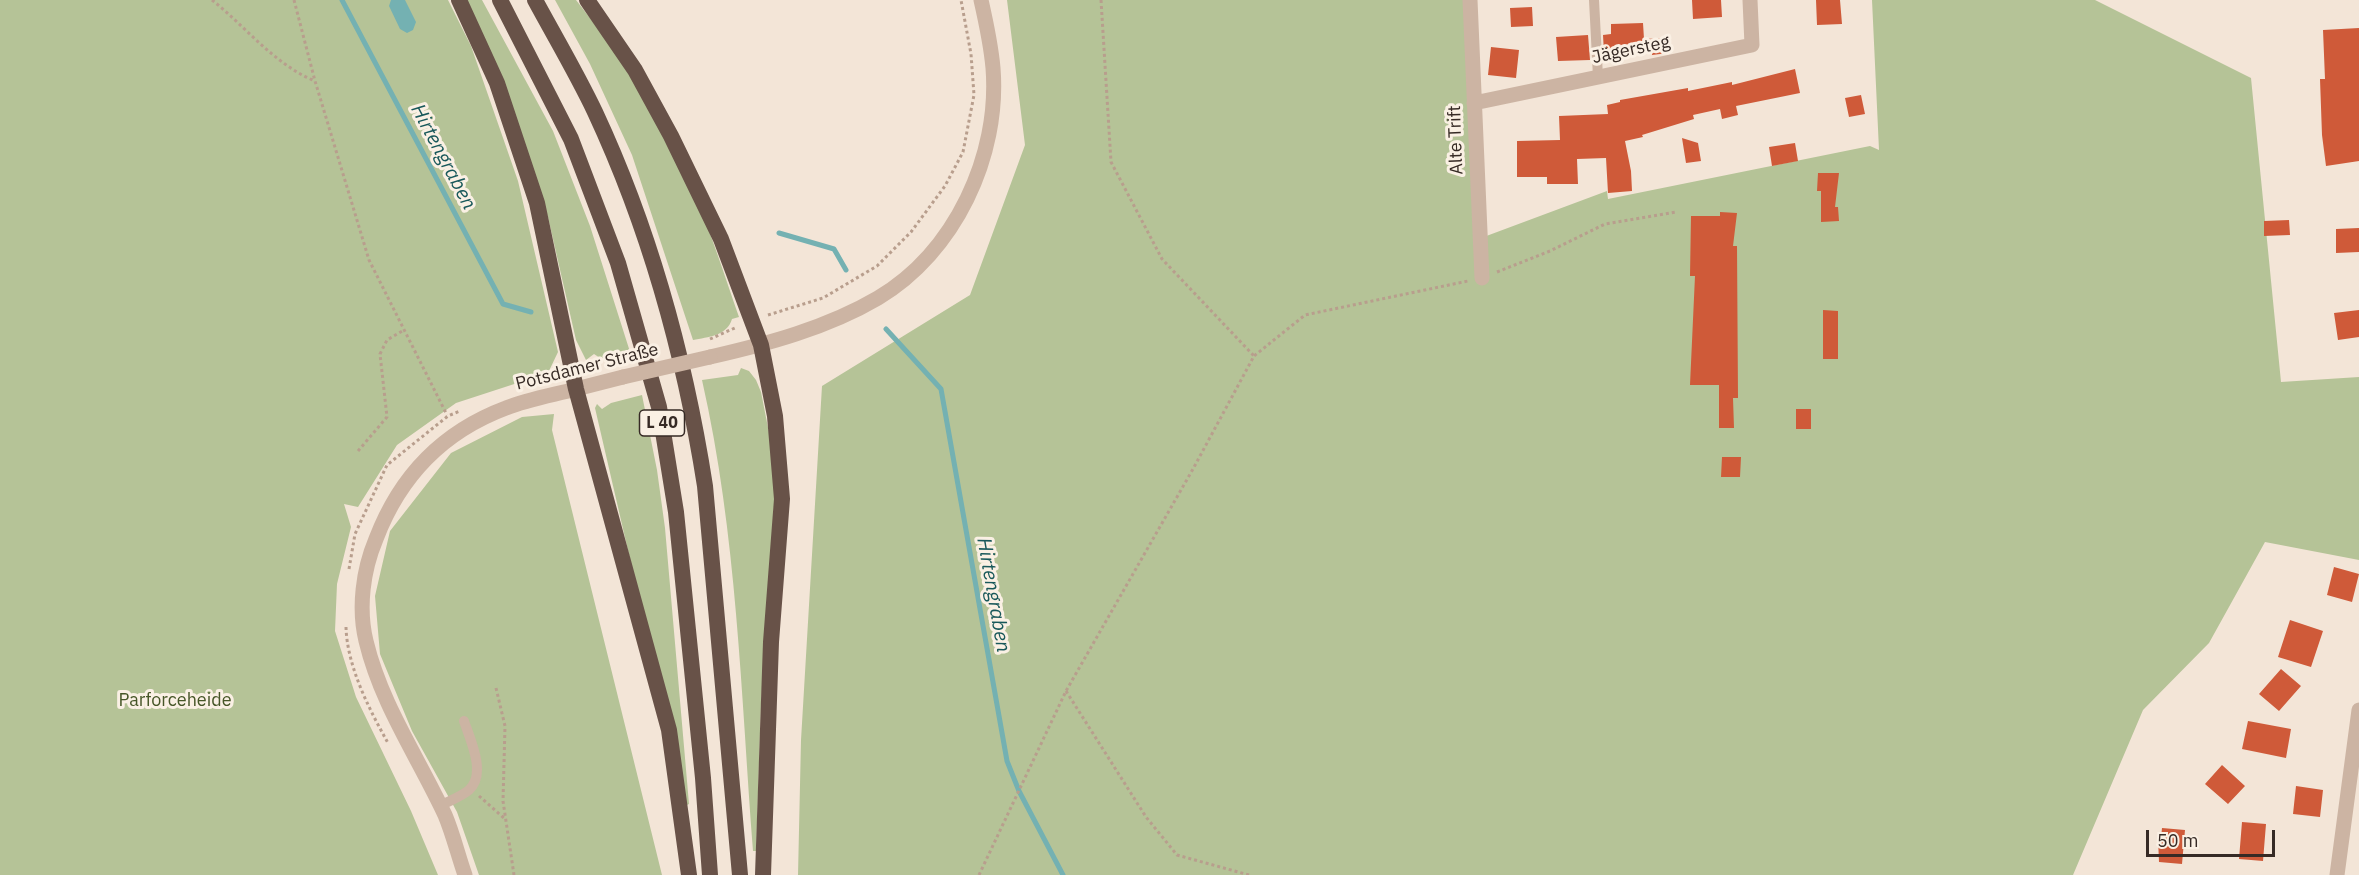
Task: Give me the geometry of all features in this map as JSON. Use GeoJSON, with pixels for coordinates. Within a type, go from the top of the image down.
{"type":"FeatureCollection","features":[{"type":"Feature","properties":{"kind":"highway"},"geometry":{"type":"LineString","coordinates":[[459,0],[497,83],[537,203],[576,389],[669,730],[689,875]]}},
{"type":"Feature","properties":{"kind":"highway","name":"L 40"},"geometry":{"type":"LineString","coordinates":[[500,0],[572,139],[618,263],[660,407],[676,512],[703,778],[710,875]]}},
{"type":"Feature","properties":{"kind":"highway","name":"L 40"},"geometry":{"type":"LineString","coordinates":[[536,0],[595,112],[627,187],[677,348],[697,435],[705,486],[740,875]]}},
{"type":"Feature","properties":{"kind":"highway"},"geometry":{"type":"LineString","coordinates":[[586,0],[635,70],[671,136],[721,239],[761,345],[775,416],[782,499],[771,642],[763,875]]}},
{"type":"Feature","properties":{"kind":"street","name":"Potsdamer Straße"},"geometry":{"type":"LineString","coordinates":[[465,875],[445,815],[380,684],[365,640],[364,572],[386,512],[400,489],[434,449],[458,433],[506,408],[623,377],[761,345],[828,322],[879,297],[912,272],[938,243],[963,208],[980,168],[991,118],[993,69],[981,0]]}},
{"type":"Feature","properties":{"kind":"street","name":"Alte Trift"},"geometry":{"type":"LineString","coordinates":[[1470,0],[1482,278]]}},
{"type":"Feature","properties":{"kind":"street","name":"Jägersteg"},"geometry":{"type":"LineString","coordinates":[[1474,103],[1752,45],[1750,0]]}},
{"type":"Feature","properties":{"kind":"street"},"geometry":{"type":"LineString","coordinates":[[2337,875],[2355,770],[2359,710]]}},
{"type":"Feature","properties":{"kind":"lane"},"geometry":{"type":"LineString","coordinates":[[1594,0],[1598,77]]}},
{"type":"Feature","properties":{"kind":"lane"},"geometry":{"type":"LineString","coordinates":[[440,806],[471,789],[477,772],[474,751],[464,721]]}},
{"type":"Feature","properties":{"kind":"path"},"geometry":{"type":"LineString","coordinates":[[212,0],[272,54],[300,76],[315,81]]}},
{"type":"Feature","properties":{"kind":"path"},"geometry":{"type":"LineString","coordinates":[[294,0],[315,81],[369,260],[447,416],[458,433]]}},
{"type":"Feature","properties":{"kind":"path"},"geometry":{"type":"LineString","coordinates":[[706,341],[753,320],[823,298],[877,266],[916,226],[945,186],[963,152],[974,95],[971,54],[961,0]]}},
{"type":"Feature","properties":{"kind":"path"},"geometry":{"type":"LineString","coordinates":[[1101,0],[1111,162],[1162,259],[1254,356]]}},
{"type":"Feature","properties":{"kind":"path"},"geometry":{"type":"LineString","coordinates":[[980,875],[1066,691],[1193,469],[1254,356],[1305,315],[1482,278],[1550,251],[1605,224],[1676,212]]}},
{"type":"Feature","properties":{"kind":"path"},"geometry":{"type":"LineString","coordinates":[[358,451],[387,417],[380,354],[387,340],[404,330]]}},
{"type":"Feature","properties":{"kind":"path"},"geometry":{"type":"LineString","coordinates":[[348,575],[355,534],[387,465],[447,416],[468,408]]}},
{"type":"Feature","properties":{"kind":"path"},"geometry":{"type":"LineString","coordinates":[[346,619],[346,642],[357,675],[376,721],[390,747]]}},
{"type":"Feature","properties":{"kind":"path"},"geometry":{"type":"LineString","coordinates":[[496,688],[505,726],[503,801],[514,875]]}},
{"type":"Feature","properties":{"kind":"path"},"geometry":{"type":"LineString","coordinates":[[1066,691],[1146,817],[1177,855],[1250,875]]}},
{"type":"Feature","properties":{"kind":"path"},"geometry":{"type":"LineString","coordinates":[[471,789],[506,820]]}},
{"type":"Feature","properties":{"kind":"green space","name":"Parforceheide"},"geometry":{"type":"Polygon","coordinates":[[[0,0],[448,0],[471,46],[518,181],[558,352],[548,373],[456,403],[397,445],[358,507],[344,504],[351,527],[337,584],[335,631],[356,697],[411,811],[438,875],[0,875],[0,0]]]}},
{"type":"Feature","properties":{"kind":"green space"},"geometry":{"type":"Polygon","coordinates":[[[467,0],[482,0],[553,131],[590,226],[631,355],[608,359],[594,354],[586,360],[576,340],[548,217],[467,0]]]}},
{"type":"Feature","properties":{"kind":"green space"},"geometry":{"type":"Polygon","coordinates":[[[555,0],[576,0],[594,23],[642,94],[683,170],[707,226],[739,317],[732,319],[726,329],[711,337],[693,340],[632,155],[590,64],[555,0]]]}},
{"type":"Feature","properties":{"kind":"green space"},"geometry":{"type":"Polygon","coordinates":[[[1007,0],[1469,0],[1481,238],[1607,191],[1608,199],[1870,146],[1879,150],[1872,0],[2095,0],[2251,78],[2281,382],[2359,377],[2359,560],[2265,542],[2209,643],[2143,710],[2073,875],[798,875],[801,740],[822,386],[970,295],[1025,145],[1007,0]]]}},
{"type":"Feature","properties":{"kind":"green space"},"geometry":{"type":"Polygon","coordinates":[[[741,368],[749,371],[761,392],[772,448],[775,491],[761,704],[756,851],[753,851],[730,555],[714,438],[702,380],[738,375],[741,368]]]}},
{"type":"Feature","properties":{"kind":"green space"},"geometry":{"type":"Polygon","coordinates":[[[642,395],[657,470],[665,528],[689,804],[687,805],[595,408],[597,404],[602,409],[611,403],[642,395]]]}},
{"type":"Feature","properties":{"kind":"green space"},"geometry":{"type":"Polygon","coordinates":[[[554,414],[552,430],[662,875],[479,875],[457,812],[412,731],[380,654],[375,596],[390,531],[451,453],[522,417],[554,414]]]}},
{"type":"Feature","properties":{"kind":"water"},"geometry":{"type":"Polygon","coordinates":[[[391,0],[405,0],[416,22],[413,30],[407,33],[400,29],[389,6],[391,0]]]}},
{"type":"Feature","properties":{"kind":"building"},"geometry":{"type":"Polygon","coordinates":[[[1692,0],[1721,0],[1722,17],[1693,19],[1692,0]]]}},
{"type":"Feature","properties":{"kind":"building"},"geometry":{"type":"Polygon","coordinates":[[[1816,0],[1840,0],[1842,24],[1817,25],[1816,0]]]}},
{"type":"Feature","properties":{"kind":"building"},"geometry":{"type":"Polygon","coordinates":[[[1532,7],[1533,26],[1511,27],[1510,8],[1532,7]]]}},
{"type":"Feature","properties":{"kind":"building"},"geometry":{"type":"Polygon","coordinates":[[[1643,23],[1644,39],[1667,38],[1668,53],[1652,55],[1652,52],[1604,53],[1603,35],[1611,34],[1611,24],[1643,23]]]}},
{"type":"Feature","properties":{"kind":"building"},"geometry":{"type":"Polygon","coordinates":[[[2359,28],[2359,161],[2326,166],[2322,135],[2320,79],[2325,79],[2323,30],[2359,28]]]}},
{"type":"Feature","properties":{"kind":"building"},"geometry":{"type":"Polygon","coordinates":[[[1588,35],[1590,60],[1558,61],[1556,37],[1588,35]]]}},
{"type":"Feature","properties":{"kind":"building"},"geometry":{"type":"Polygon","coordinates":[[[1491,47],[1519,50],[1516,78],[1488,75],[1491,47]]]}},
{"type":"Feature","properties":{"kind":"building"},"geometry":{"type":"Polygon","coordinates":[[[1795,69],[1800,93],[1736,106],[1738,115],[1722,119],[1720,109],[1693,115],[1694,119],[1625,141],[1632,191],[1608,193],[1606,158],[1577,159],[1578,184],[1547,184],[1547,177],[1517,177],[1517,141],[1560,140],[1559,116],[1608,114],[1607,105],[1620,102],[1620,100],[1688,88],[1688,91],[1732,82],[1732,85],[1795,69]]]}},
{"type":"Feature","properties":{"kind":"building"},"geometry":{"type":"Polygon","coordinates":[[[1861,95],[1865,114],[1849,117],[1845,98],[1861,95]]]}},
{"type":"Feature","properties":{"kind":"building"},"geometry":{"type":"Polygon","coordinates":[[[1682,138],[1698,143],[1701,161],[1686,163],[1682,138]]]}},
{"type":"Feature","properties":{"kind":"building"},"geometry":{"type":"Polygon","coordinates":[[[1795,143],[1798,161],[1772,166],[1769,147],[1795,143]]]}},
{"type":"Feature","properties":{"kind":"building"},"geometry":{"type":"Polygon","coordinates":[[[1818,173],[1839,173],[1835,207],[1838,207],[1839,221],[1821,222],[1821,191],[1817,191],[1818,173]]]}},
{"type":"Feature","properties":{"kind":"building"},"geometry":{"type":"Polygon","coordinates":[[[1720,212],[1737,213],[1733,246],[1737,246],[1738,398],[1733,398],[1734,428],[1719,428],[1719,385],[1690,385],[1695,276],[1690,276],[1691,216],[1720,216],[1720,212]]]}},
{"type":"Feature","properties":{"kind":"building"},"geometry":{"type":"Polygon","coordinates":[[[2289,220],[2290,235],[2264,236],[2264,221],[2289,220]]]}},
{"type":"Feature","properties":{"kind":"building"},"geometry":{"type":"Polygon","coordinates":[[[2359,228],[2359,252],[2336,253],[2336,229],[2359,228]]]}},
{"type":"Feature","properties":{"kind":"building"},"geometry":{"type":"Polygon","coordinates":[[[1823,310],[1838,311],[1838,359],[1823,359],[1823,310]]]}},
{"type":"Feature","properties":{"kind":"building"},"geometry":{"type":"Polygon","coordinates":[[[2359,310],[2359,337],[2338,340],[2334,313],[2359,310]]]}},
{"type":"Feature","properties":{"kind":"building"},"geometry":{"type":"Polygon","coordinates":[[[1796,409],[1811,409],[1811,429],[1796,429],[1796,409]]]}},
{"type":"Feature","properties":{"kind":"building"},"geometry":{"type":"Polygon","coordinates":[[[1722,457],[1741,457],[1740,477],[1721,477],[1722,457]]]}},
{"type":"Feature","properties":{"kind":"building"},"geometry":{"type":"Polygon","coordinates":[[[2334,567],[2359,574],[2352,602],[2327,595],[2334,567]]]}},
{"type":"Feature","properties":{"kind":"building"},"geometry":{"type":"Polygon","coordinates":[[[2290,620],[2323,631],[2311,667],[2278,657],[2290,620]]]}},
{"type":"Feature","properties":{"kind":"building"},"geometry":{"type":"Polygon","coordinates":[[[2281,669],[2301,686],[2279,711],[2259,694],[2281,669]]]}},
{"type":"Feature","properties":{"kind":"building"},"geometry":{"type":"Polygon","coordinates":[[[2248,721],[2291,729],[2286,758],[2242,749],[2248,721]]]}},
{"type":"Feature","properties":{"kind":"building"},"geometry":{"type":"Polygon","coordinates":[[[2222,765],[2245,786],[2228,804],[2205,784],[2222,765]]]}},
{"type":"Feature","properties":{"kind":"building"},"geometry":{"type":"Polygon","coordinates":[[[2296,786],[2323,790],[2320,817],[2293,814],[2296,786]]]}},
{"type":"Feature","properties":{"kind":"building"},"geometry":{"type":"Polygon","coordinates":[[[2242,822],[2266,824],[2263,861],[2239,859],[2242,822]]]}},
{"type":"Feature","properties":{"kind":"building"},"geometry":{"type":"Polygon","coordinates":[[[2162,828],[2185,830],[2182,864],[2159,862],[2158,838],[2161,838],[2162,828]]]}},
{"type":"Feature","properties":{"kind":"waterway","name":"Hirtengraben"},"geometry":{"type":"LineString","coordinates":[[342,0],[503,304],[531,312]]}},
{"type":"Feature","properties":{"kind":"waterway","name":"Hirtengraben"},"geometry":{"type":"LineString","coordinates":[[779,233],[834,249],[846,270]]}},
{"type":"Feature","properties":{"kind":"waterway","name":"Hirtengraben"},"geometry":{"type":"LineString","coordinates":[[886,329],[941,389],[1007,761],[1019,791],[1063,875]]}}]}
